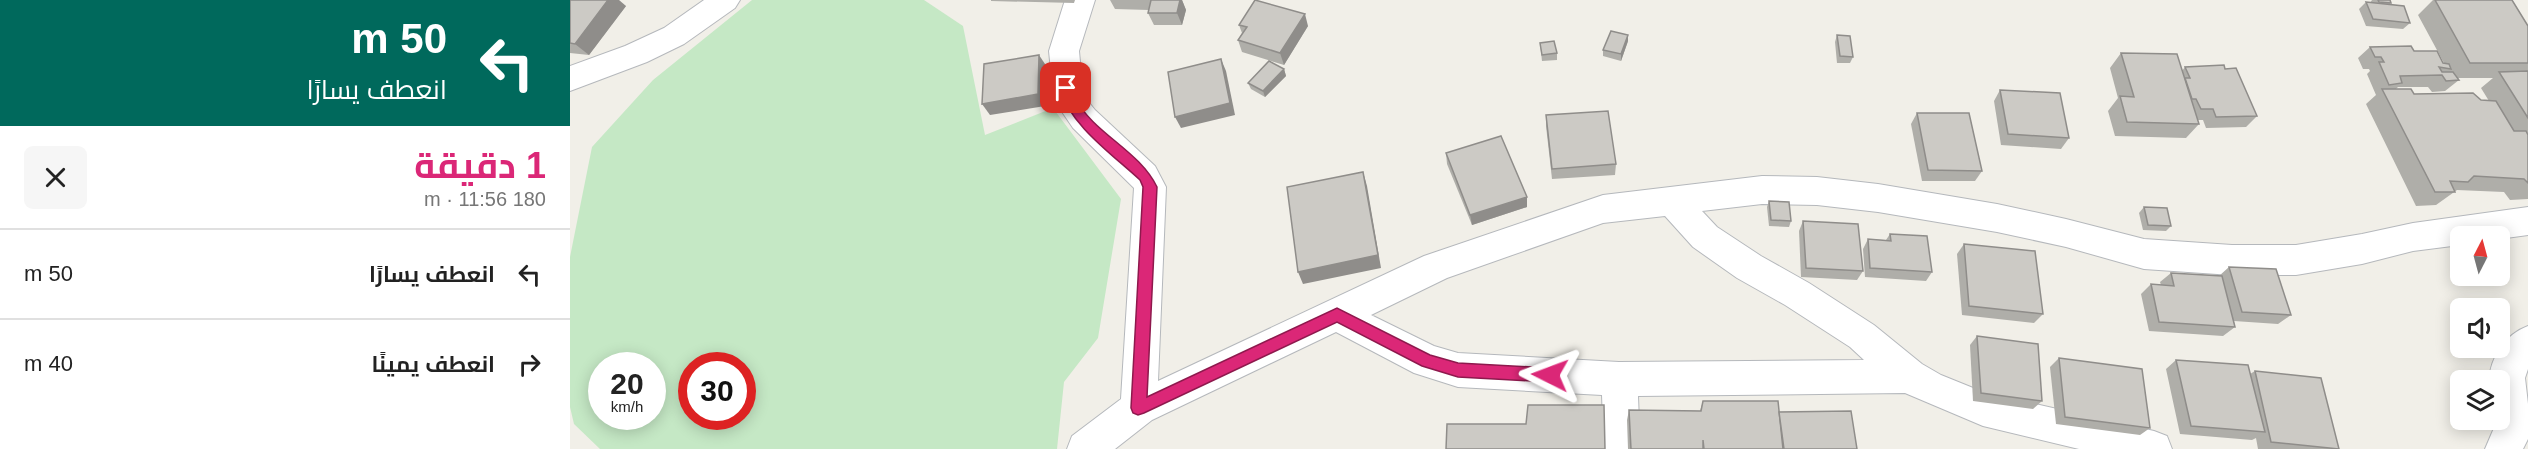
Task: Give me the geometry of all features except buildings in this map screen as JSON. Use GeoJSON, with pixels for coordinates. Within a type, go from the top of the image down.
{"type":"FeatureCollection","features":[{"type":"Feature","properties":{"kind":"street"},"geometry":{"type":"LineString","coordinates":[[570,79],[636,54],[674,36],[725,0]]}},
{"type":"Feature","properties":{"kind":"street"},"geometry":{"type":"LineString","coordinates":[[1080,0],[1064,51],[1066,88],[1070,100],[1084,119],[1144,176],[1150,187],[1138,408]]}},
{"type":"Feature","properties":{"kind":"street"},"geometry":{"type":"LineString","coordinates":[[1085,449],[1138,408],[1436,267],[1603,209],[1762,190],[1817,191],[1878,198],[1997,218],[2066,233],[2144,254],[2232,260],[2296,260],[2362,249],[2413,237],[2528,221]]}},
{"type":"Feature","properties":{"kind":"street"},"geometry":{"type":"LineString","coordinates":[[1672,201],[1705,237],[1749,267],[1797,294],[1862,336],[1909,376],[1940,393],[1983,409],[2154,449]]}},
{"type":"Feature","properties":{"kind":"street"},"geometry":{"type":"LineString","coordinates":[[1337,315],[1427,361],[1458,370],[1619,379],[1909,376]]}},
{"type":"Feature","properties":{"kind":"street"},"geometry":{"type":"LineString","coordinates":[[2503,449],[2513,431],[2507,378],[2509,365],[2528,342]]}},
{"type":"Feature","properties":{"kind":"street"},"geometry":{"type":"LineString","coordinates":[[1619,379],[1622,449]]}},
{"type":"Feature","properties":{"kind":"green space"},"geometry":{"type":"Polygon","coordinates":[[[752,0],[924,0],[963,26],[985,135],[1053,108],[1121,199],[1098,338],[1064,382],[1057,449],[600,449],[574,424],[570,407],[570,257],[592,147],[653,80],[752,0]]]}},
{"type":"Feature","properties":{"kind":"route"},"geometry":{"type":"LineString","coordinates":[[1066,88],[1070,100],[1084,119],[1144,176],[1150,187],[1138,408],[1337,315],[1427,361],[1458,370],[1550,375]]}}]}
